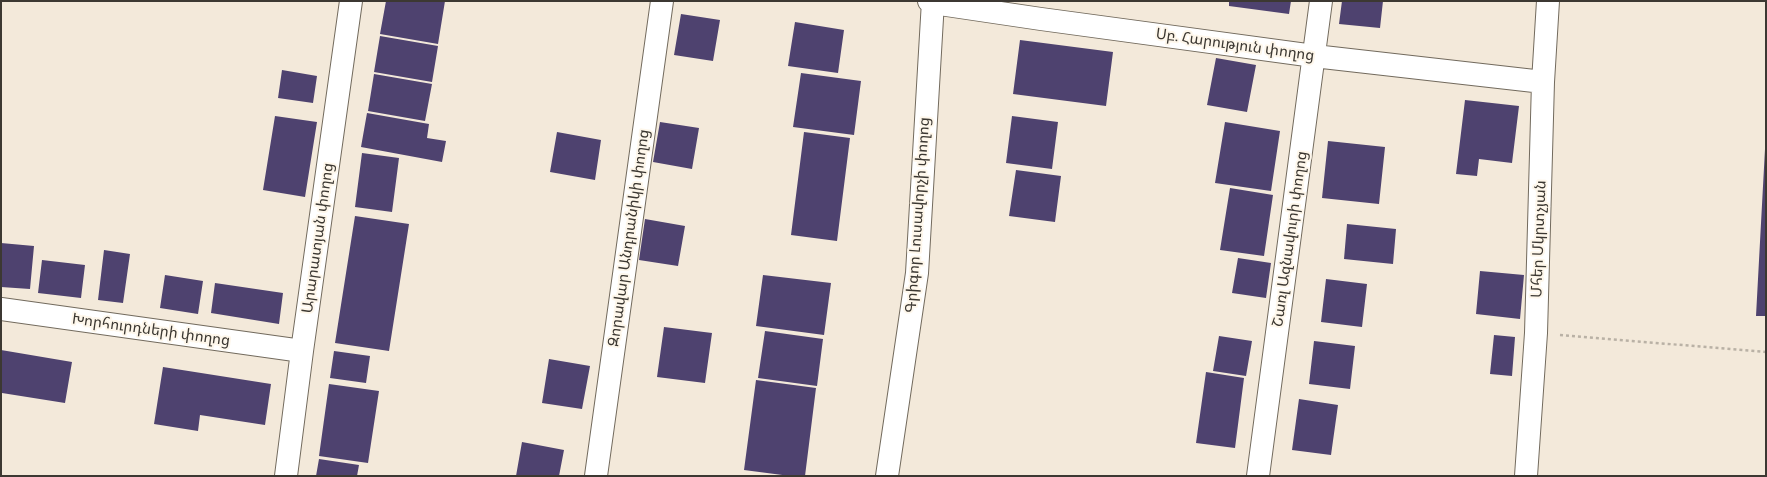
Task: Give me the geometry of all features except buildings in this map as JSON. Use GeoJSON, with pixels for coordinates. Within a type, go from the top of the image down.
{"type":"FeatureCollection","features":[{"type":"Feature","properties":{"kind":"street","name":"Արարատյան փողոց"},"geometry":{"type":"LineString","coordinates":[[286,476],[302,350],[351,1]]}},
{"type":"Feature","properties":{"kind":"street","name":"Զորավար Անդրանիկի փողոց"},"geometry":{"type":"LineString","coordinates":[[596,476],[662,1]]}},
{"type":"Feature","properties":{"kind":"street","name":"Շառլ Ազնավուրի փողոց"},"geometry":{"type":"LineString","coordinates":[[1258,476],[1321,1]]}},
{"type":"Feature","properties":{"kind":"street","name":"Մհեր Մկրտչյան"},"geometry":{"type":"LineString","coordinates":[[1526,476],[1536,333],[1543,82],[1548,1]]}},
{"type":"Feature","properties":{"kind":"street","name":"Սբ. Հարություն փողոց"},"geometry":{"type":"LineString","coordinates":[[932,2],[1314,56],[1543,82]]}},
{"type":"Feature","properties":{"kind":"street","name":"Գրիգոր Լուսավորչի փողոց"},"geometry":{"type":"LineString","coordinates":[[887,476],[917,273],[932,2]]}},
{"type":"Feature","properties":{"kind":"street","name":"Խորհուրդների փողոց"},"geometry":{"type":"LineString","coordinates":[[1,309],[302,350]]}},
{"type":"Feature","properties":{"kind":"path"},"geometry":{"type":"LineString","coordinates":[[1536,333],[1766,352]]}}]}
